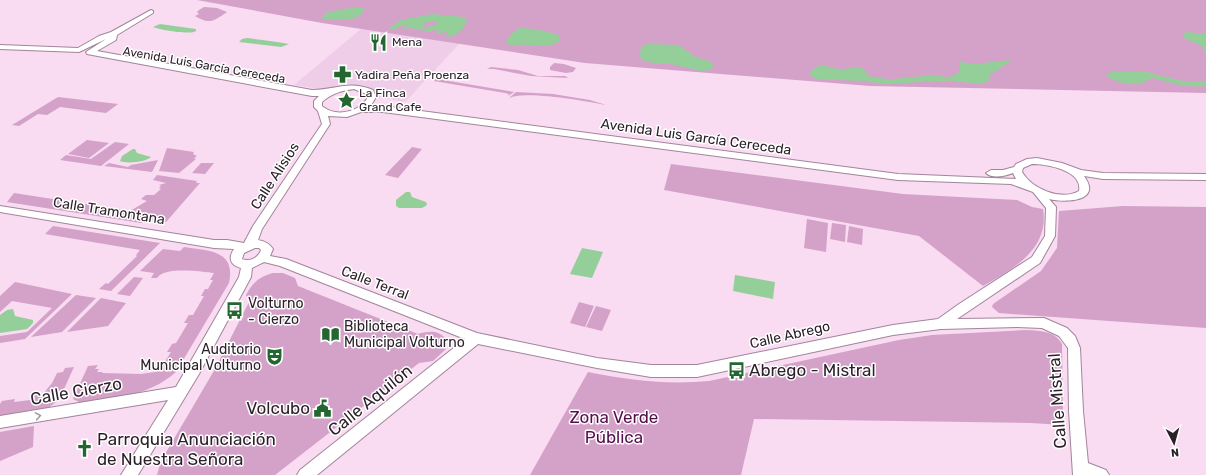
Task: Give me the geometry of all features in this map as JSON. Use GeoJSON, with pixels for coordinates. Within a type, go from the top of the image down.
{"type":"FeatureCollection","features":[{"type":"Feature","properties":{"kind":"street"},"geometry":{"type":"LineString","coordinates":[[0,51],[36,51],[72,55],[74,52],[80,53],[102,38],[114,34],[151,12]]}},
{"type":"Feature","properties":{"kind":"street"},"geometry":{"type":"LineString","coordinates":[[90,52],[113,38],[114,34]]}},
{"type":"Feature","properties":{"kind":"street","name":"Avenida Luis García Cereceda"},"geometry":{"type":"LineString","coordinates":[[0,47],[28,47],[80,53],[309,98],[320,109]]}},
{"type":"Feature","properties":{"kind":"street","name":"Avenida Luis García Cereceda"},"geometry":{"type":"LineString","coordinates":[[80,53],[86,49],[90,52],[312,93],[327,93],[343,88],[359,88],[370,92],[372,97],[371,100],[387,105],[892,170],[1004,173],[1017,169],[1021,164],[1036,160],[1055,164],[1089,175],[1206,177]]}},
{"type":"Feature","properties":{"kind":"street"},"geometry":{"type":"LineString","coordinates":[[327,93],[318,101],[323,128],[347,114],[366,106],[371,100]]}},
{"type":"Feature","properties":{"kind":"street"},"geometry":{"type":"LineString","coordinates":[[320,109],[331,114],[347,114]]}},
{"type":"Feature","properties":{"kind":"street","name":"Avenida Luis García Cereceda"},"geometry":{"type":"LineString","coordinates":[[358,110],[383,109],[898,177],[1012,180],[1057,197],[1071,197]]}},
{"type":"Feature","properties":{"kind":"street","name":"Calle Alisios"},"geometry":{"type":"LineString","coordinates":[[248,246],[257,229],[323,128]]}},
{"type":"Feature","properties":{"kind":"street"},"geometry":{"type":"LineString","coordinates":[[941,324],[963,307],[1036,260],[1050,236],[1051,207],[1033,188],[1021,180],[1018,176],[1017,169]]}},
{"type":"Feature","properties":{"kind":"street"},"geometry":{"type":"LineString","coordinates":[[1068,169],[1082,180],[1084,188]]}},
{"type":"Feature","properties":{"kind":"street"},"geometry":{"type":"LineString","coordinates":[[1051,207],[1058,202],[1080,194],[1084,188],[1095,182],[1206,183]]}},
{"type":"Feature","properties":{"kind":"street","name":"Calle Tramontana"},"geometry":{"type":"LineString","coordinates":[[0,209],[214,244],[248,246],[259,244],[266,247],[267,252],[262,258]]}},
{"type":"Feature","properties":{"kind":"street","name":"Calle Tramontana"},"geometry":{"type":"LineString","coordinates":[[214,244],[236,256],[236,261],[238,263],[247,264]]}},
{"type":"Feature","properties":{"kind":"street"},"geometry":{"type":"LineString","coordinates":[[236,256],[238,250],[248,246]]}},
{"type":"Feature","properties":{"kind":"street"},"geometry":{"type":"LineString","coordinates":[[129,475],[181,392],[246,277],[247,264],[262,258]]}},
{"type":"Feature","properties":{"kind":"street","name":"Calle Terral"},"geometry":{"type":"LineString","coordinates":[[262,258],[282,262],[476,338]]}},
{"type":"Feature","properties":{"kind":"street","name":"Calle Mistral"},"geometry":{"type":"LineString","coordinates":[[941,324],[1017,322],[1044,323],[1063,332],[1070,340],[1075,356],[1076,411],[1080,472]]}},
{"type":"Feature","properties":{"kind":"street","name":"Calle Abrego"},"geometry":{"type":"LineString","coordinates":[[476,338],[597,363],[651,371],[680,372],[697,371],[730,365],[893,330],[941,324]]}},
{"type":"Feature","properties":{"kind":"street","name":"Calle Aquilón"},"geometry":{"type":"LineString","coordinates":[[305,475],[476,338]]}},
{"type":"Feature","properties":{"kind":"street","name":"Calle Cierzo"},"geometry":{"type":"LineString","coordinates":[[0,422],[181,392]]}},
{"type":"Feature","properties":{"kind":"street"},"geometry":{"type":"LineString","coordinates":[[1080,472],[1102,475]]}},
{"type":"Feature","properties":{"kind":"shaded area"},"geometry":{"type":"Polygon","coordinates":[[[363,7],[364,11],[357,18],[324,19],[322,17],[328,12],[363,7]]]}},
{"type":"Feature","properties":{"kind":"shaded area"},"geometry":{"type":"Polygon","coordinates":[[[432,14],[463,17],[467,19],[462,30],[449,37],[445,37],[448,33],[446,32],[439,34],[437,33],[438,30],[431,32],[423,31],[428,27],[436,25],[437,22],[435,21],[424,23],[423,25],[425,27],[421,30],[413,29],[415,27],[404,29],[405,24],[393,30],[389,30],[389,28],[401,20],[432,14]]]}},
{"type":"Feature","properties":{"kind":"shaded area"},"geometry":{"type":"Polygon","coordinates":[[[160,24],[196,29],[196,31],[168,31],[153,27],[160,24]]]}},
{"type":"Feature","properties":{"kind":"shaded area"},"geometry":{"type":"Polygon","coordinates":[[[362,28],[460,43],[405,102],[379,97],[372,90],[361,86],[348,85],[321,89],[294,85],[362,28]]]}},
{"type":"Feature","properties":{"kind":"shaded area"},"geometry":{"type":"Polygon","coordinates":[[[520,28],[534,29],[558,35],[561,40],[557,43],[546,46],[507,44],[506,42],[512,33],[520,28]]]}},
{"type":"Feature","properties":{"kind":"shaded area"},"geometry":{"type":"Polygon","coordinates":[[[1186,32],[1206,34],[1206,53],[1203,51],[1203,47],[1189,41],[1182,35],[1186,32]]]}},
{"type":"Feature","properties":{"kind":"shaded area"},"geometry":{"type":"Polygon","coordinates":[[[247,38],[289,44],[281,47],[239,42],[242,39],[247,38]]]}},
{"type":"Feature","properties":{"kind":"shaded area"},"geometry":{"type":"Polygon","coordinates":[[[648,44],[679,45],[695,57],[709,61],[714,65],[710,70],[701,71],[671,64],[658,64],[642,60],[640,56],[641,47],[648,44]]]}},
{"type":"Feature","properties":{"kind":"shaded area"},"geometry":{"type":"Polygon","coordinates":[[[1009,60],[1010,62],[990,74],[989,81],[980,84],[945,80],[960,71],[960,62],[975,64],[1009,60]]]}},
{"type":"Feature","properties":{"kind":"shaded area"},"geometry":{"type":"Polygon","coordinates":[[[820,65],[839,69],[859,68],[863,69],[867,75],[862,81],[817,79],[812,77],[809,72],[820,65]]]}},
{"type":"Feature","properties":{"kind":"shaded area"},"geometry":{"type":"Polygon","coordinates":[[[1143,71],[1155,74],[1156,77],[1136,84],[1127,84],[1106,75],[1111,72],[1143,71]]]}},
{"type":"Feature","properties":{"kind":"shaded area"},"geometry":{"type":"Polygon","coordinates":[[[135,149],[137,153],[151,157],[149,159],[136,162],[120,161],[122,156],[135,149]]]}},
{"type":"Feature","properties":{"kind":"shaded area"},"geometry":{"type":"Polygon","coordinates":[[[406,192],[410,192],[412,197],[426,202],[427,205],[422,208],[399,208],[396,206],[396,200],[406,192]]]}},
{"type":"Feature","properties":{"kind":"shaded area"},"geometry":{"type":"Polygon","coordinates":[[[582,248],[603,252],[592,278],[570,274],[582,248]]]}},
{"type":"Feature","properties":{"kind":"shaded area"},"geometry":{"type":"Polygon","coordinates":[[[735,275],[775,282],[773,299],[733,291],[735,275]]]}},
{"type":"Feature","properties":{"kind":"shaded area"},"geometry":{"type":"Polygon","coordinates":[[[13,309],[15,316],[33,320],[33,323],[27,329],[0,333],[0,315],[7,310],[13,309]]]}},
{"type":"Feature","properties":{"kind":"green space"},"geometry":{"type":"Polygon","coordinates":[[[197,0],[1206,0],[1206,93],[870,86],[585,63],[322,23],[197,0]]]}},
{"type":"Feature","properties":{"kind":"green space"},"geometry":{"type":"Polygon","coordinates":[[[204,7],[217,8],[227,12],[215,20],[208,21],[195,16],[199,14],[197,12],[199,10],[204,7]]]}},
{"type":"Feature","properties":{"kind":"green space"},"geometry":{"type":"Polygon","coordinates":[[[554,63],[564,64],[576,68],[573,72],[566,73],[550,70],[550,67],[554,63]]]}},
{"type":"Feature","properties":{"kind":"green space"},"geometry":{"type":"Polygon","coordinates":[[[491,67],[518,70],[538,76],[565,76],[568,78],[531,76],[487,69],[491,67]]]}},
{"type":"Feature","properties":{"kind":"green space"},"geometry":{"type":"Polygon","coordinates":[[[437,77],[443,80],[514,92],[508,96],[509,94],[505,93],[434,81],[437,77]]]}},
{"type":"Feature","properties":{"kind":"green space"},"geometry":{"type":"Polygon","coordinates":[[[516,92],[553,94],[590,100],[606,105],[571,99],[528,95],[509,98],[516,92]]]}},
{"type":"Feature","properties":{"kind":"green space"},"geometry":{"type":"Polygon","coordinates":[[[58,97],[118,104],[106,113],[60,107],[47,115],[38,114],[19,126],[12,125],[58,97]]]}},
{"type":"Feature","properties":{"kind":"green space"},"geometry":{"type":"Polygon","coordinates":[[[87,140],[109,143],[89,158],[68,154],[87,140]]]}},
{"type":"Feature","properties":{"kind":"green space"},"geometry":{"type":"Polygon","coordinates":[[[115,142],[129,144],[101,166],[60,160],[66,155],[91,159],[115,142]]]}},
{"type":"Feature","properties":{"kind":"green space"},"geometry":{"type":"Polygon","coordinates":[[[412,147],[422,149],[398,178],[385,175],[412,147]]]}},
{"type":"Feature","properties":{"kind":"green space"},"geometry":{"type":"Polygon","coordinates":[[[167,148],[194,152],[193,154],[197,156],[194,158],[196,159],[179,173],[159,171],[167,148]]]}},
{"type":"Feature","properties":{"kind":"green space"},"geometry":{"type":"Polygon","coordinates":[[[158,160],[152,172],[104,166],[109,163],[128,167],[131,165],[158,160]]]}},
{"type":"Feature","properties":{"kind":"green space"},"geometry":{"type":"Polygon","coordinates":[[[201,163],[214,163],[205,174],[192,173],[201,163]]]}},
{"type":"Feature","properties":{"kind":"green space"},"geometry":{"type":"Polygon","coordinates":[[[671,164],[903,194],[1017,200],[1032,207],[1043,209],[1044,223],[1041,236],[1027,256],[1017,265],[983,286],[919,236],[664,190],[671,164]]]}},
{"type":"Feature","properties":{"kind":"green space"},"geometry":{"type":"Polygon","coordinates":[[[157,175],[197,181],[196,183],[200,183],[166,222],[150,219],[141,223],[7,202],[14,193],[130,211],[147,201],[141,199],[146,195],[154,195],[161,189],[159,188],[161,186],[159,185],[166,183],[153,180],[157,175]]]}},
{"type":"Feature","properties":{"kind":"green space"},"geometry":{"type":"Polygon","coordinates":[[[1123,206],[1206,207],[1206,328],[999,313],[992,307],[993,304],[1041,271],[1048,261],[1057,248],[1059,211],[1123,206]]]}},
{"type":"Feature","properties":{"kind":"green space"},"geometry":{"type":"Polygon","coordinates":[[[807,219],[828,223],[826,252],[804,248],[807,219]]]}},
{"type":"Feature","properties":{"kind":"green space"},"geometry":{"type":"Polygon","coordinates":[[[832,223],[846,225],[845,242],[830,239],[832,223]]]}},
{"type":"Feature","properties":{"kind":"green space"},"geometry":{"type":"Polygon","coordinates":[[[53,226],[160,243],[111,291],[99,289],[106,283],[108,284],[137,256],[136,255],[140,250],[45,234],[53,226]]]}},
{"type":"Feature","properties":{"kind":"green space"},"geometry":{"type":"Polygon","coordinates":[[[849,226],[863,229],[862,245],[847,242],[849,226]]]}},
{"type":"Feature","properties":{"kind":"green space"},"geometry":{"type":"Polygon","coordinates":[[[184,247],[211,251],[218,254],[224,258],[228,264],[230,272],[229,283],[176,372],[154,387],[131,395],[81,403],[73,399],[88,366],[98,365],[95,369],[99,369],[97,372],[103,372],[102,373],[141,374],[155,372],[160,363],[164,363],[171,352],[167,352],[172,344],[176,343],[188,323],[184,323],[189,315],[193,315],[204,296],[201,296],[205,289],[208,289],[213,280],[210,280],[214,273],[176,271],[161,274],[157,278],[151,278],[154,273],[140,271],[163,249],[180,251],[184,247]]]}},
{"type":"Feature","properties":{"kind":"green space"},"geometry":{"type":"Polygon","coordinates":[[[273,273],[283,273],[295,278],[298,286],[418,334],[430,332],[440,334],[446,339],[446,349],[433,361],[419,363],[275,475],[157,475],[161,461],[215,369],[249,302],[246,295],[248,291],[260,278],[273,273]]]}},
{"type":"Feature","properties":{"kind":"green space"},"geometry":{"type":"Polygon","coordinates":[[[134,277],[143,278],[130,296],[117,294],[134,277]]]}},
{"type":"Feature","properties":{"kind":"green space"},"geometry":{"type":"Polygon","coordinates":[[[15,282],[72,294],[25,339],[0,343],[0,336],[27,332],[52,308],[12,301],[0,312],[0,296],[15,282]]]}},
{"type":"Feature","properties":{"kind":"green space"},"geometry":{"type":"Polygon","coordinates":[[[76,295],[96,298],[62,332],[31,337],[76,295]]]}},
{"type":"Feature","properties":{"kind":"green space"},"geometry":{"type":"Polygon","coordinates":[[[101,298],[126,303],[108,326],[67,332],[101,298]]]}},
{"type":"Feature","properties":{"kind":"green space"},"geometry":{"type":"Polygon","coordinates":[[[579,302],[594,306],[585,327],[570,323],[579,302]]]}},
{"type":"Feature","properties":{"kind":"green space"},"geometry":{"type":"Polygon","coordinates":[[[596,306],[611,310],[602,331],[586,327],[596,306]]]}},
{"type":"Feature","properties":{"kind":"green space","name":"Zona Verde Pública"},"geometry":{"type":"Polygon","coordinates":[[[1027,330],[1042,331],[1052,334],[1056,336],[1062,344],[1063,425],[1031,423],[754,419],[741,475],[530,475],[588,372],[648,381],[709,381],[899,340],[932,335],[1027,330]]]}},
{"type":"Feature","properties":{"kind":"green space"},"geometry":{"type":"Polygon","coordinates":[[[74,367],[59,400],[48,408],[0,416],[0,404],[2,401],[15,399],[14,402],[30,400],[31,396],[43,394],[52,383],[57,373],[63,372],[65,368],[74,367]]]}},
{"type":"Feature","properties":{"kind":"green space"},"geometry":{"type":"Polygon","coordinates":[[[34,426],[33,447],[0,461],[0,432],[34,426]]]}},
{"type":"Feature","properties":{"kind":"waterway"},"geometry":{"type":"LineString","coordinates":[[1156,76],[1175,82],[1193,85],[1206,84]]}},
{"type":"Feature","properties":{"kind":"waterway"},"geometry":{"type":"LineString","coordinates":[[865,78],[885,82],[920,79],[946,79]]}},
{"type":"Feature","properties":{"kind":"place","name":"Mena"},"geometry":{"type":"Point","coordinates":[379,42]}},
{"type":"Feature","properties":{"kind":"place","name":"Yadira Peña Proenza"},"geometry":{"type":"Point","coordinates":[342,75]}},
{"type":"Feature","properties":{"kind":"place","name":"La Finca Grand Cafe"},"geometry":{"type":"Point","coordinates":[346,100]}},
{"type":"Feature","properties":{"kind":"place","name":"Volturno - Cierzo"},"geometry":{"type":"Point","coordinates":[235,311]}},
{"type":"Feature","properties":{"kind":"place","name":"Biblioteca Municipal Volturno"},"geometry":{"type":"Point","coordinates":[331,334]}},
{"type":"Feature","properties":{"kind":"place","name":"Auditorio Municipal Volturno"},"geometry":{"type":"Point","coordinates":[274,357]}},
{"type":"Feature","properties":{"kind":"place","name":"Abrego - Mistral"},"geometry":{"type":"Point","coordinates":[736,370]}},
{"type":"Feature","properties":{"kind":"place","name":"Volcubo"},"geometry":{"type":"Point","coordinates":[323,408]}},
{"type":"Feature","properties":{"kind":"place","name":"Parroquia Anunciación de Nuestra Señora"},"geometry":{"type":"Point","coordinates":[84,449]}}]}
